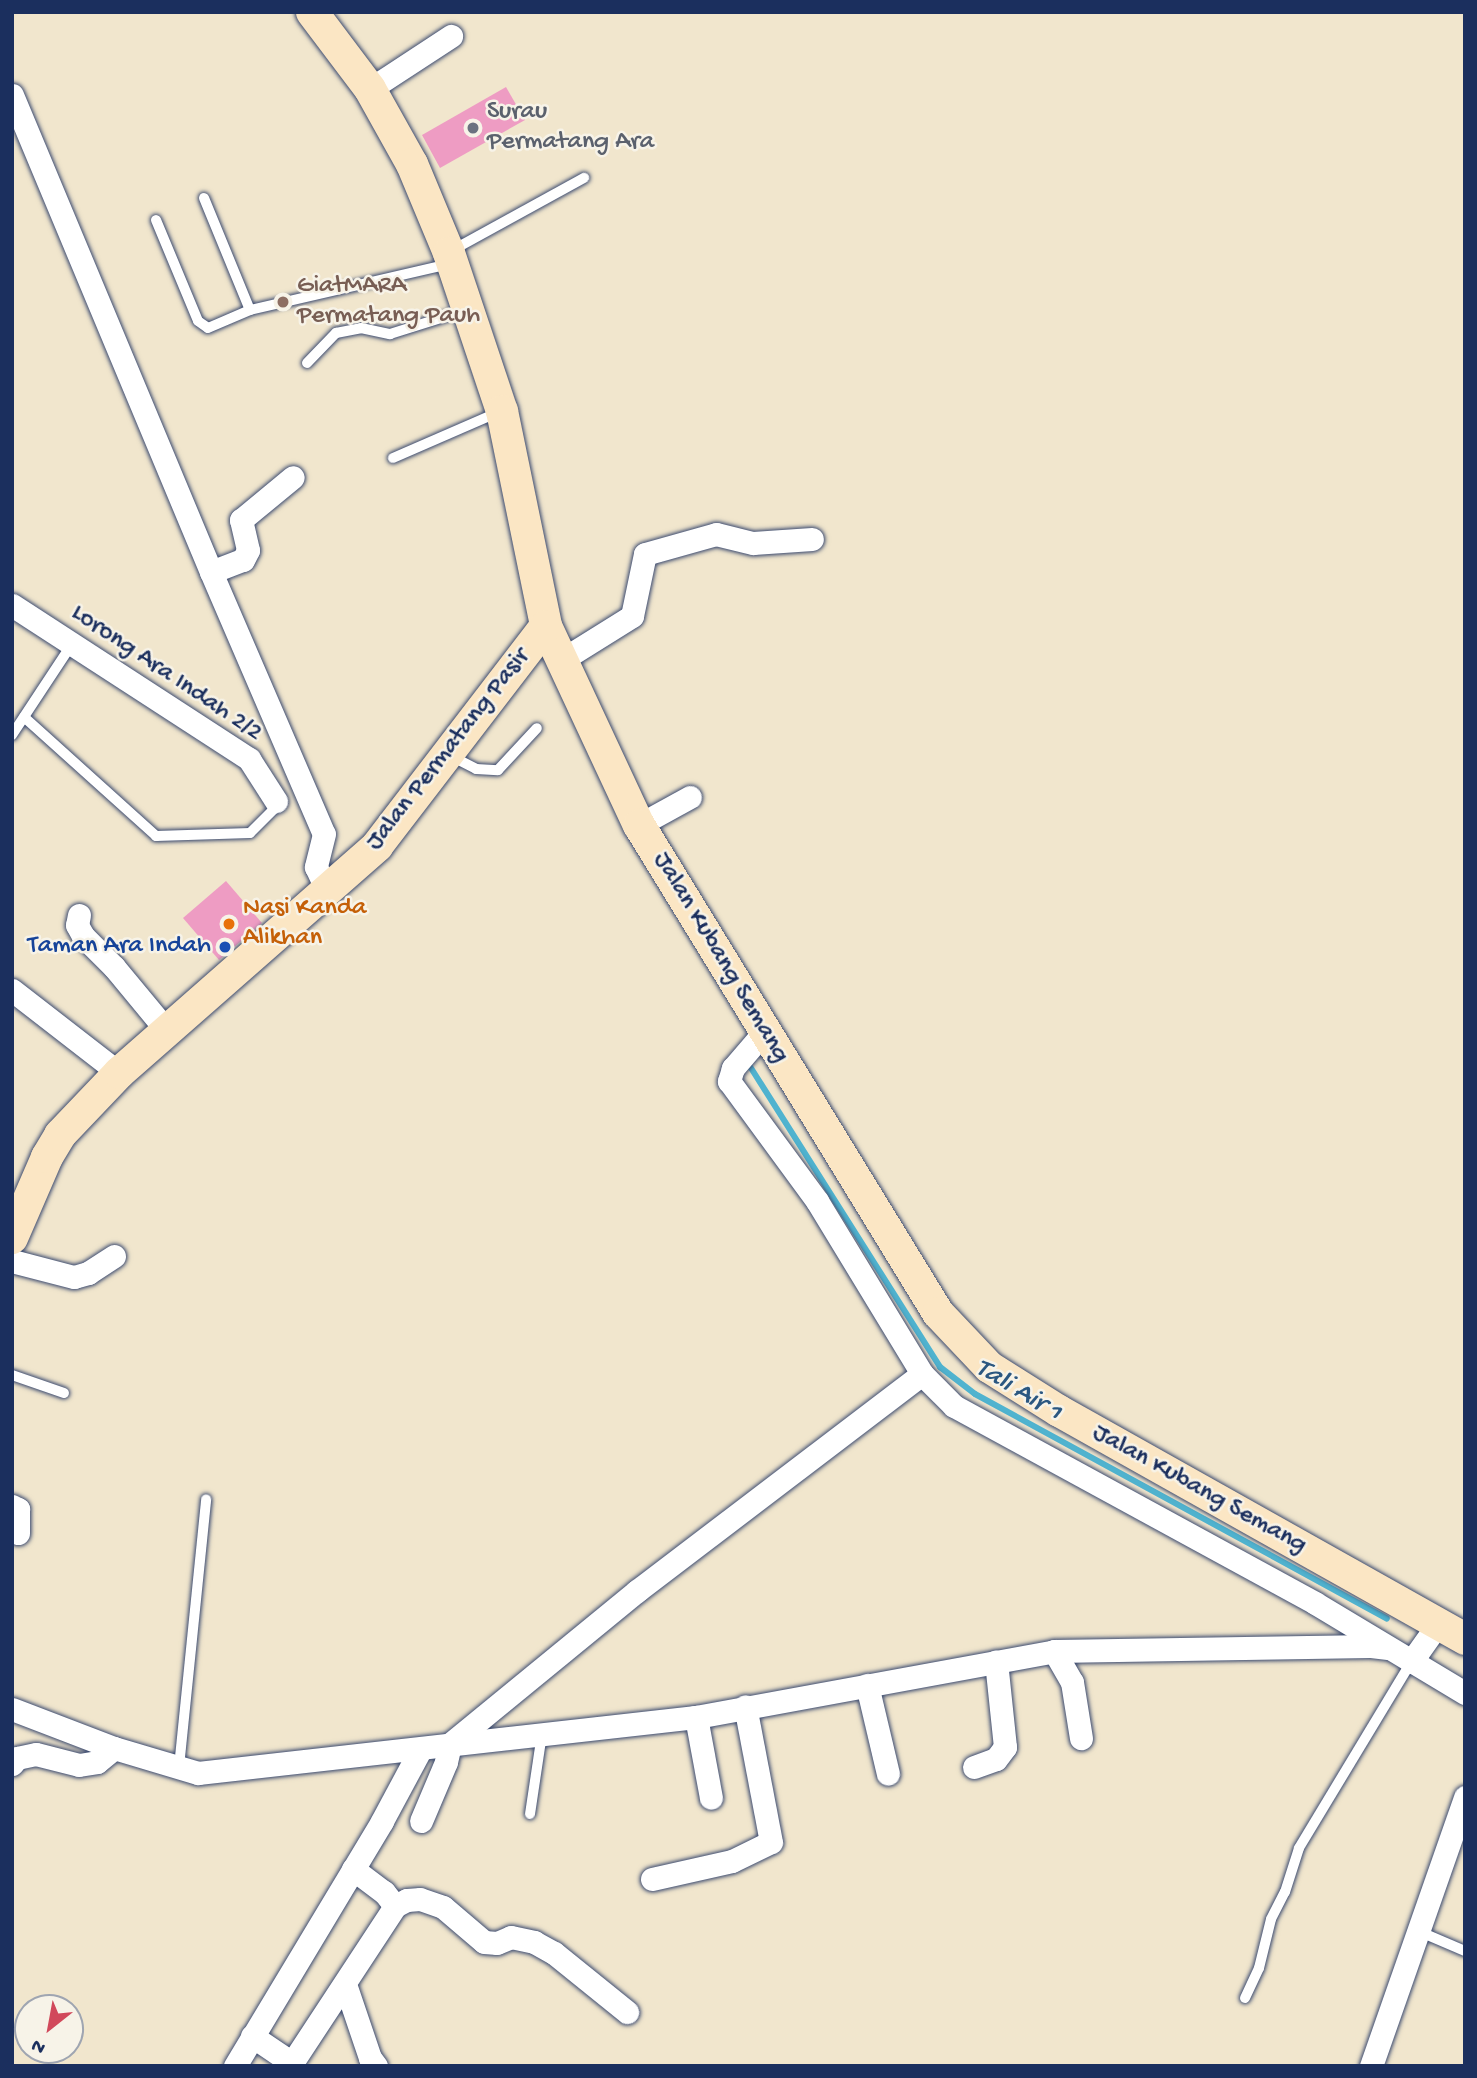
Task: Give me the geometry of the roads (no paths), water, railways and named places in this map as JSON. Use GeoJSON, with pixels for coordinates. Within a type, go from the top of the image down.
{"type":"FeatureCollection","features":[{"type":"Feature","properties":{"kind":"main road","name":"Jalan Kubang Semang"},"geometry":{"type":"LineString","coordinates":[[312,12],[370,89],[412,164],[451,258],[502,411],[546,626],[560,661],[639,825],[938,1313],[989,1367],[1059,1411],[1465,1639]]}},
{"type":"Feature","properties":{"kind":"main road","name":"Jalan Permatang Pasir"},"geometry":{"type":"LineString","coordinates":[[12,1238],[47,1157],[60,1135],[119,1073],[377,846],[546,626]]}},
{"type":"Feature","properties":{"kind":"street"},"geometry":{"type":"LineString","coordinates":[[370,89],[451,36]]}},
{"type":"Feature","properties":{"kind":"street"},"geometry":{"type":"LineString","coordinates":[[12,95],[211,572],[324,834],[316,867],[327,891]]}},
{"type":"Feature","properties":{"kind":"street"},"geometry":{"type":"LineString","coordinates":[[211,572],[243,560],[248,550],[241,520],[293,477]]}},
{"type":"Feature","properties":{"kind":"street"},"geometry":{"type":"LineString","coordinates":[[560,661],[632,616],[645,554],[716,534],[753,543],[813,540]]}},
{"type":"Feature","properties":{"kind":"street","name":"Lorong Ara Indah 2/2"},"geometry":{"type":"LineString","coordinates":[[12,605],[249,759],[276,801]]}},
{"type":"Feature","properties":{"kind":"street"},"geometry":{"type":"LineString","coordinates":[[639,825],[690,797]]}},
{"type":"Feature","properties":{"kind":"street"},"geometry":{"type":"LineString","coordinates":[[79,915],[77,925],[83,936],[114,967],[167,1031]]}},
{"type":"Feature","properties":{"kind":"street"},"geometry":{"type":"LineString","coordinates":[[12,990],[119,1073]]}},
{"type":"Feature","properties":{"kind":"street"},"geometry":{"type":"LineString","coordinates":[[764,1032],[733,1068],[729,1081],[817,1200],[922,1374],[954,1406],[1315,1603],[1465,1693]]}},
{"type":"Feature","properties":{"kind":"street"},"geometry":{"type":"LineString","coordinates":[[12,1261],[74,1277],[88,1273],[114,1255]]}},
{"type":"Feature","properties":{"kind":"street"},"geometry":{"type":"LineString","coordinates":[[421,1821],[446,1762],[450,1744],[637,1591],[922,1374]]}},
{"type":"Feature","properties":{"kind":"street"},"geometry":{"type":"LineString","coordinates":[[12,1506],[18,1509],[18,1533]]}},
{"type":"Feature","properties":{"kind":"street"},"geometry":{"type":"LineString","coordinates":[[1411,1662],[1437,1624]]}},
{"type":"Feature","properties":{"kind":"street"},"geometry":{"type":"LineString","coordinates":[[12,1709],[114,1748],[198,1773],[696,1717],[1054,1651],[1371,1646],[1388,1648]]}},
{"type":"Feature","properties":{"kind":"street"},"geometry":{"type":"LineString","coordinates":[[1054,1651],[1072,1682],[1081,1738]]}},
{"type":"Feature","properties":{"kind":"street"},"geometry":{"type":"LineString","coordinates":[[974,1768],[996,1759],[1005,1747],[996,1661]]}},
{"type":"Feature","properties":{"kind":"street"},"geometry":{"type":"LineString","coordinates":[[867,1685],[888,1774]]}},
{"type":"Feature","properties":{"kind":"street"},"geometry":{"type":"LineString","coordinates":[[652,1878],[732,1861],[771,1842],[745,1706]]}},
{"type":"Feature","properties":{"kind":"street"},"geometry":{"type":"LineString","coordinates":[[696,1717],[711,1798]]}},
{"type":"Feature","properties":{"kind":"street"},"geometry":{"type":"LineString","coordinates":[[12,1764],[17,1758],[36,1754],[79,1765],[97,1762],[114,1748]]}},
{"type":"Feature","properties":{"kind":"street"},"geometry":{"type":"LineString","coordinates":[[235,2066],[354,1869],[420,1750]]}},
{"type":"Feature","properties":{"kind":"street"},"geometry":{"type":"LineString","coordinates":[[1371,2066],[1416,1930],[1465,1797]]}},
{"type":"Feature","properties":{"kind":"street"},"geometry":{"type":"LineString","coordinates":[[354,1869],[384,1892],[395,1906]]}},
{"type":"Feature","properties":{"kind":"street"},"geometry":{"type":"LineString","coordinates":[[252,2036],[291,2064],[395,1906],[407,1900],[420,1899],[443,1907],[484,1942],[497,1943],[511,1937],[534,1942],[554,1953],[627,2012]]}},
{"type":"Feature","properties":{"kind":"street"},"geometry":{"type":"LineString","coordinates":[[345,1984],[370,2058],[376,2066]]}},
{"type":"Feature","properties":{"kind":"lane"},"geometry":{"type":"LineString","coordinates":[[156,220],[198,321],[208,328],[250,310],[451,258],[584,178]]}},
{"type":"Feature","properties":{"kind":"lane"},"geometry":{"type":"LineString","coordinates":[[204,198],[250,310]]}},
{"type":"Feature","properties":{"kind":"lane"},"geometry":{"type":"LineString","coordinates":[[307,363],[336,334],[360,328],[390,334],[469,309]]}},
{"type":"Feature","properties":{"kind":"lane"},"geometry":{"type":"LineString","coordinates":[[393,458],[502,411]]}},
{"type":"Feature","properties":{"kind":"lane"},"geometry":{"type":"LineString","coordinates":[[12,735],[72,644]]}},
{"type":"Feature","properties":{"kind":"lane"},"geometry":{"type":"LineString","coordinates":[[24,717],[156,836],[250,833],[274,809],[276,801]]}},
{"type":"Feature","properties":{"kind":"lane"},"geometry":{"type":"LineString","coordinates":[[449,755],[476,769],[498,770],[537,728]]}},
{"type":"Feature","properties":{"kind":"lane"},"geometry":{"type":"LineString","coordinates":[[12,1375],[64,1393]]}},
{"type":"Feature","properties":{"kind":"lane"},"geometry":{"type":"LineString","coordinates":[[179,1767],[206,1499]]}},
{"type":"Feature","properties":{"kind":"lane"},"geometry":{"type":"LineString","coordinates":[[1245,1998],[1258,1968],[1271,1919],[1285,1892],[1298,1849],[1411,1662]]}},
{"type":"Feature","properties":{"kind":"lane"},"geometry":{"type":"LineString","coordinates":[[530,1814],[542,1734]]}},
{"type":"Feature","properties":{"kind":"lane"},"geometry":{"type":"LineString","coordinates":[[1416,1930],[1465,1951]]}},
{"type":"Feature","properties":{"kind":"waterway","name":"Tali Air 1"},"geometry":{"type":"LineString","coordinates":[[751,1068],[940,1367],[975,1394],[1387,1619]]}},
{"type":"Feature","properties":{"kind":"place","name":"Surau Permatang Ara"},"geometry":{"type":"Point","coordinates":[473,128]}},
{"type":"Feature","properties":{"kind":"place","name":"GiatMARA Permatang Pauh"},"geometry":{"type":"Point","coordinates":[283,302]}},
{"type":"Feature","properties":{"kind":"place","name":"Nasi Kanda Alikhan"},"geometry":{"type":"Point","coordinates":[229,924]}},
{"type":"Feature","properties":{"kind":"place","name":"Taman Ara Indah"},"geometry":{"type":"Point","coordinates":[225,947]}}]}
